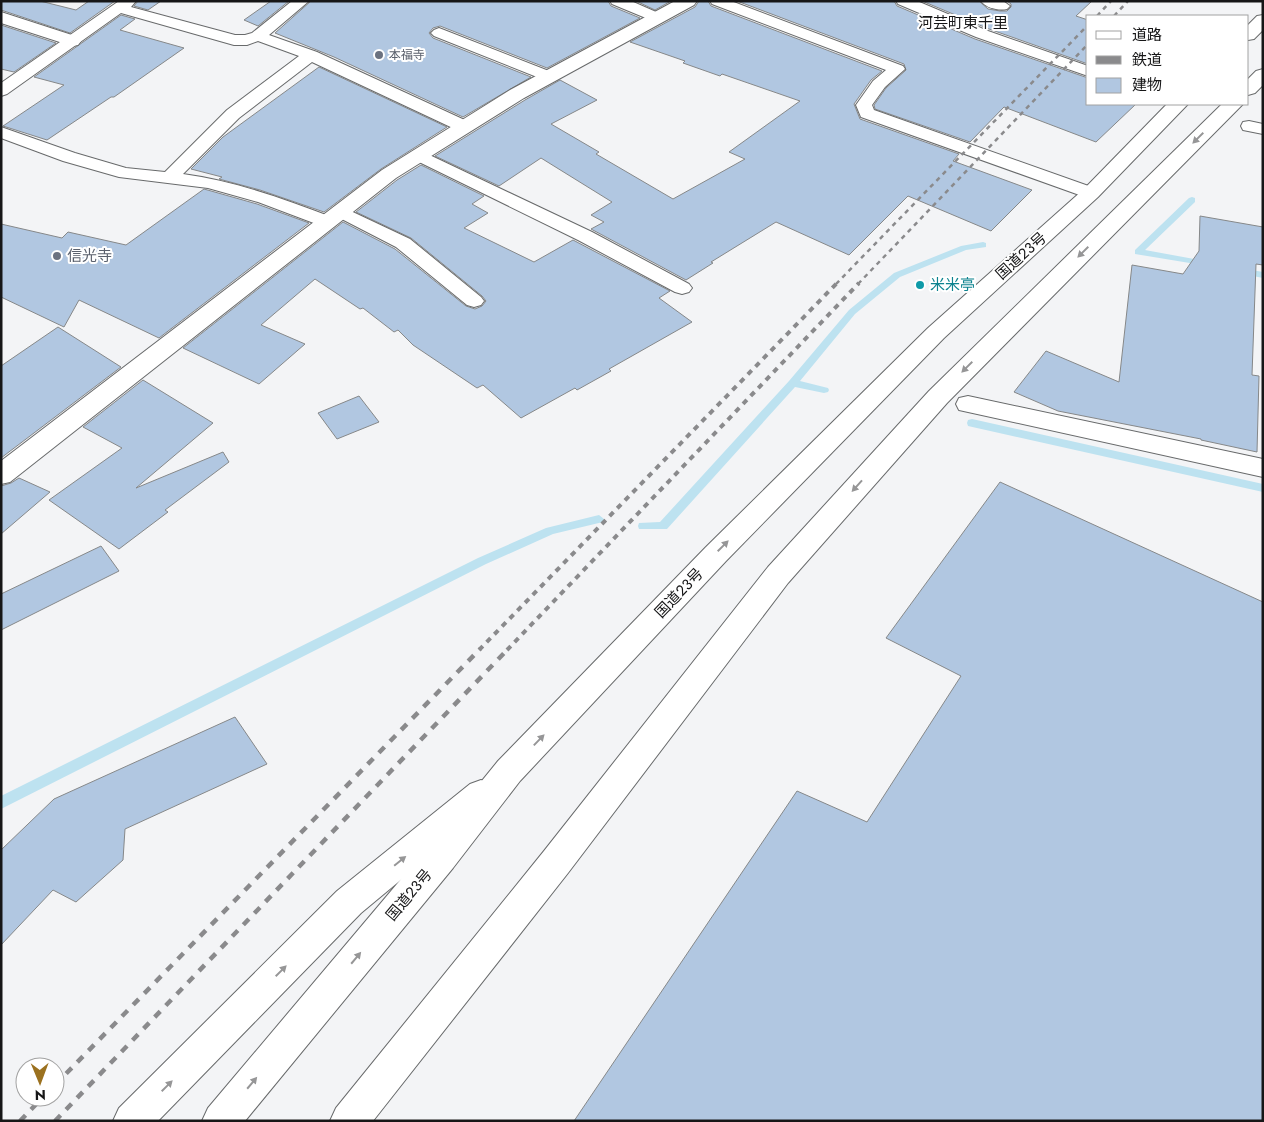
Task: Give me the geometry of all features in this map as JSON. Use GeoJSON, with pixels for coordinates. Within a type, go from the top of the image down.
{"type":"FeatureCollection","features":[{"type":"Feature","properties":{"kind":"main road"},"geometry":{"type":"LineString","coordinates":[[1,475],[389,174],[463,126],[548,76],[688,1]]}},
{"type":"Feature","properties":{"kind":"main road"},"geometry":{"type":"LineString","coordinates":[[1,17],[72,41]]}},
{"type":"Feature","properties":{"kind":"main road"},"geometry":{"type":"LineString","coordinates":[[1249,34],[1263,20]]}},
{"type":"Feature","properties":{"kind":"main road"},"geometry":{"type":"LineString","coordinates":[[1249,88],[1263,74]]}},
{"type":"Feature","properties":{"kind":"main road","name":"国道23号"},"geometry":{"type":"LineString","coordinates":[[221,1121],[441,857],[509,771],[716,554],[936,333],[1091,193],[1177,105]]}},
{"type":"Feature","properties":{"kind":"main road"},"geometry":{"type":"LineString","coordinates":[[349,1121],[556,862],[778,575],[938,396],[1232,105]]}},
{"type":"Feature","properties":{"kind":"main road"},"geometry":{"type":"LineString","coordinates":[[968,404],[1263,468]]}},
{"type":"Feature","properties":{"kind":"main road"},"geometry":{"type":"LineString","coordinates":[[132,1121],[349,902],[509,771]]}},
{"type":"Feature","properties":{"kind":"lane"},"geometry":{"type":"LineString","coordinates":[[1,91],[124,5],[234,40],[247,40],[258,36],[302,1]]}},
{"type":"Feature","properties":{"kind":"lane"},"geometry":{"type":"LineString","coordinates":[[617,1],[658,18]]}},
{"type":"Feature","properties":{"kind":"lane"},"geometry":{"type":"LineString","coordinates":[[717,1],[896,69],[879,84],[864,105],[867,113],[1091,193]]}},
{"type":"Feature","properties":{"kind":"lane"},"geometry":{"type":"LineString","coordinates":[[903,1],[982,34],[1086,70]]}},
{"type":"Feature","properties":{"kind":"lane"},"geometry":{"type":"LineString","coordinates":[[439,33],[548,76]]}},
{"type":"Feature","properties":{"kind":"lane"},"geometry":{"type":"LineString","coordinates":[[258,36],[311,55],[463,126]]}},
{"type":"Feature","properties":{"kind":"lane"},"geometry":{"type":"LineString","coordinates":[[169,178],[233,114],[311,55]]}},
{"type":"Feature","properties":{"kind":"lane"},"geometry":{"type":"LineString","coordinates":[[1,132],[69,157],[116,170],[209,183],[333,216],[403,243],[474,301]]}},
{"type":"Feature","properties":{"kind":"lane"},"geometry":{"type":"LineString","coordinates":[[420,155],[585,236],[682,288]]}},
{"type":"Feature","properties":{"kind":"building"},"geometry":{"type":"Polygon","coordinates":[[[1,1],[40,1],[76,10],[89,1],[115,1],[70,33],[1,10],[1,1]]]}},
{"type":"Feature","properties":{"kind":"building"},"geometry":{"type":"Polygon","coordinates":[[[138,1],[161,1],[148,10],[134,6],[138,1]]]}},
{"type":"Feature","properties":{"kind":"building"},"geometry":{"type":"Polygon","coordinates":[[[271,1],[289,1],[258,26],[244,20],[271,1]]]}},
{"type":"Feature","properties":{"kind":"building"},"geometry":{"type":"Polygon","coordinates":[[[311,1],[608,1],[611,6],[640,18],[547,68],[440,26],[433,28],[429,33],[433,38],[531,77],[463,117],[334,57],[275,33],[311,1]]]}},
{"type":"Feature","properties":{"kind":"building"},"geometry":{"type":"Polygon","coordinates":[[[636,1],[671,1],[655,10],[636,1]]]}},
{"type":"Feature","properties":{"kind":"building"},"geometry":{"type":"Polygon","coordinates":[[[699,1],[708,1],[711,6],[882,71],[871,80],[854,104],[860,119],[959,154],[953,161],[1032,190],[991,231],[908,196],[849,255],[776,222],[711,262],[713,263],[686,280],[591,229],[604,222],[591,215],[612,202],[541,158],[499,186],[435,156],[560,80],[597,100],[551,124],[599,152],[596,154],[673,199],[745,159],[729,152],[800,101],[722,74],[720,76],[683,63],[685,61],[630,42],[695,7],[699,1]]]}},
{"type":"Feature","properties":{"kind":"building"},"geometry":{"type":"Polygon","coordinates":[[[737,1],[894,1],[897,6],[975,39],[1086,77],[1086,105],[1135,105],[1096,142],[1004,107],[970,142],[875,109],[874,105],[886,88],[906,70],[904,64],[737,1]]]}},
{"type":"Feature","properties":{"kind":"building"},"geometry":{"type":"Polygon","coordinates":[[[922,1],[979,1],[988,9],[1007,11],[1011,4],[1007,1],[1092,1],[1076,16],[1086,19],[1086,63],[989,29],[922,1]]]}},
{"type":"Feature","properties":{"kind":"building"},"geometry":{"type":"Polygon","coordinates":[[[121,15],[135,19],[120,30],[184,48],[114,97],[111,97],[47,140],[3,126],[64,85],[34,77],[121,15]]]}},
{"type":"Feature","properties":{"kind":"building"},"geometry":{"type":"Polygon","coordinates":[[[1,25],[56,43],[14,72],[1,69],[1,25]]]}},
{"type":"Feature","properties":{"kind":"building"},"geometry":{"type":"Polygon","coordinates":[[[319,67],[447,127],[381,169],[324,212],[260,190],[219,179],[222,177],[191,169],[223,137],[319,67]]]}},
{"type":"Feature","properties":{"kind":"building"},"geometry":{"type":"Polygon","coordinates":[[[421,165],[484,196],[472,204],[488,213],[464,228],[534,262],[573,240],[670,291],[659,298],[692,322],[609,369],[611,371],[577,390],[575,388],[521,418],[483,385],[477,388],[413,345],[398,330],[394,332],[363,308],[360,309],[315,279],[261,325],[305,344],[259,384],[183,348],[343,222],[395,249],[466,306],[475,309],[482,306],[486,301],[482,296],[411,238],[356,212],[397,180],[421,165]]]}},
{"type":"Feature","properties":{"kind":"building"},"geometry":{"type":"Polygon","coordinates":[[[204,189],[257,204],[309,223],[159,338],[79,300],[64,327],[1,297],[1,224],[62,238],[68,232],[126,245],[204,189]]]}},
{"type":"Feature","properties":{"kind":"building"},"geometry":{"type":"Polygon","coordinates":[[[1200,216],[1263,227],[1263,265],[1256,264],[1252,375],[1259,376],[1257,452],[1058,411],[1014,392],[1046,351],[1119,382],[1132,265],[1183,274],[1199,251],[1200,216]]]}},
{"type":"Feature","properties":{"kind":"building"},"geometry":{"type":"Polygon","coordinates":[[[58,327],[121,367],[1,458],[1,366],[58,327]]]}},
{"type":"Feature","properties":{"kind":"building"},"geometry":{"type":"Polygon","coordinates":[[[143,380],[213,423],[136,488],[223,452],[229,462],[165,510],[168,512],[119,549],[49,500],[122,448],[83,427],[143,380]]]}},
{"type":"Feature","properties":{"kind":"building"},"geometry":{"type":"Polygon","coordinates":[[[359,396],[379,422],[337,439],[318,413],[359,396]]]}},
{"type":"Feature","properties":{"kind":"building"},"geometry":{"type":"Polygon","coordinates":[[[19,478],[50,492],[1,534],[1,486],[19,478]]]}},
{"type":"Feature","properties":{"kind":"building"},"geometry":{"type":"Polygon","coordinates":[[[1000,482],[1263,602],[1263,1121],[574,1121],[797,791],[867,822],[961,676],[886,638],[1000,482]]]}},
{"type":"Feature","properties":{"kind":"building"},"geometry":{"type":"Polygon","coordinates":[[[101,546],[119,571],[1,630],[1,594],[101,546]]]}},
{"type":"Feature","properties":{"kind":"building"},"geometry":{"type":"Polygon","coordinates":[[[235,717],[267,764],[125,829],[123,860],[76,902],[53,890],[1,945],[1,850],[54,799],[235,717]]]}},
{"type":"Feature","properties":{"kind":"waterway"},"geometry":{"type":"LineString","coordinates":[[1192,200],[1138,252],[1205,264]]}},
{"type":"Feature","properties":{"kind":"waterway"},"geometry":{"type":"LineString","coordinates":[[793,383],[852,312],[897,275],[964,248],[983,245]]}},
{"type":"Feature","properties":{"kind":"waterway"},"geometry":{"type":"LineString","coordinates":[[1241,271],[1263,275]]}},
{"type":"Feature","properties":{"kind":"waterway"},"geometry":{"type":"LineString","coordinates":[[643,526],[663,526],[793,383]]}},
{"type":"Feature","properties":{"kind":"waterway"},"geometry":{"type":"LineString","coordinates":[[793,383],[824,390]]}},
{"type":"Feature","properties":{"kind":"waterway"},"geometry":{"type":"LineString","coordinates":[[972,423],[1263,488]]}},
{"type":"Feature","properties":{"kind":"waterway"},"geometry":{"type":"LineString","coordinates":[[1,803],[482,561],[550,531],[599,519]]}},
{"type":"Feature","properties":{"kind":"railway"},"geometry":{"type":"LineString","coordinates":[[1098,15],[1111,1]]}},
{"type":"Feature","properties":{"kind":"railway"},"geometry":{"type":"LineString","coordinates":[[1115,15],[1128,1]]}},
{"type":"Feature","properties":{"kind":"railway"},"geometry":{"type":"LineString","coordinates":[[836,284],[1086,27]]}},
{"type":"Feature","properties":{"kind":"railway"},"geometry":{"type":"LineString","coordinates":[[858,284],[1086,46]]}},
{"type":"Feature","properties":{"kind":"railway"},"geometry":{"type":"LineString","coordinates":[[479,650],[837,283]]}},
{"type":"Feature","properties":{"kind":"railway"},"geometry":{"type":"LineString","coordinates":[[507,650],[859,283]]}},
{"type":"Feature","properties":{"kind":"railway"},"geometry":{"type":"LineString","coordinates":[[65,1075],[480,649]]}},
{"type":"Feature","properties":{"kind":"railway"},"geometry":{"type":"LineString","coordinates":[[55,1121],[508,649]]}},
{"type":"Feature","properties":{"kind":"railway"},"geometry":{"type":"LineString","coordinates":[[20,1121],[33,1107]]}},
{"type":"Feature","properties":{"kind":"place","name":"本福寺"},"geometry":{"type":"Point","coordinates":[379,55]}},
{"type":"Feature","properties":{"kind":"place","name":"信光寺"},"geometry":{"type":"Point","coordinates":[57,256]}},
{"type":"Feature","properties":{"kind":"place","name":"米米亭"},"geometry":{"type":"Point","coordinates":[920,285]}},
{"type":"Feature","properties":{"kind":"district","name":"河芸町東千里"},"geometry":{"type":"Point","coordinates":[963,23]}}]}
